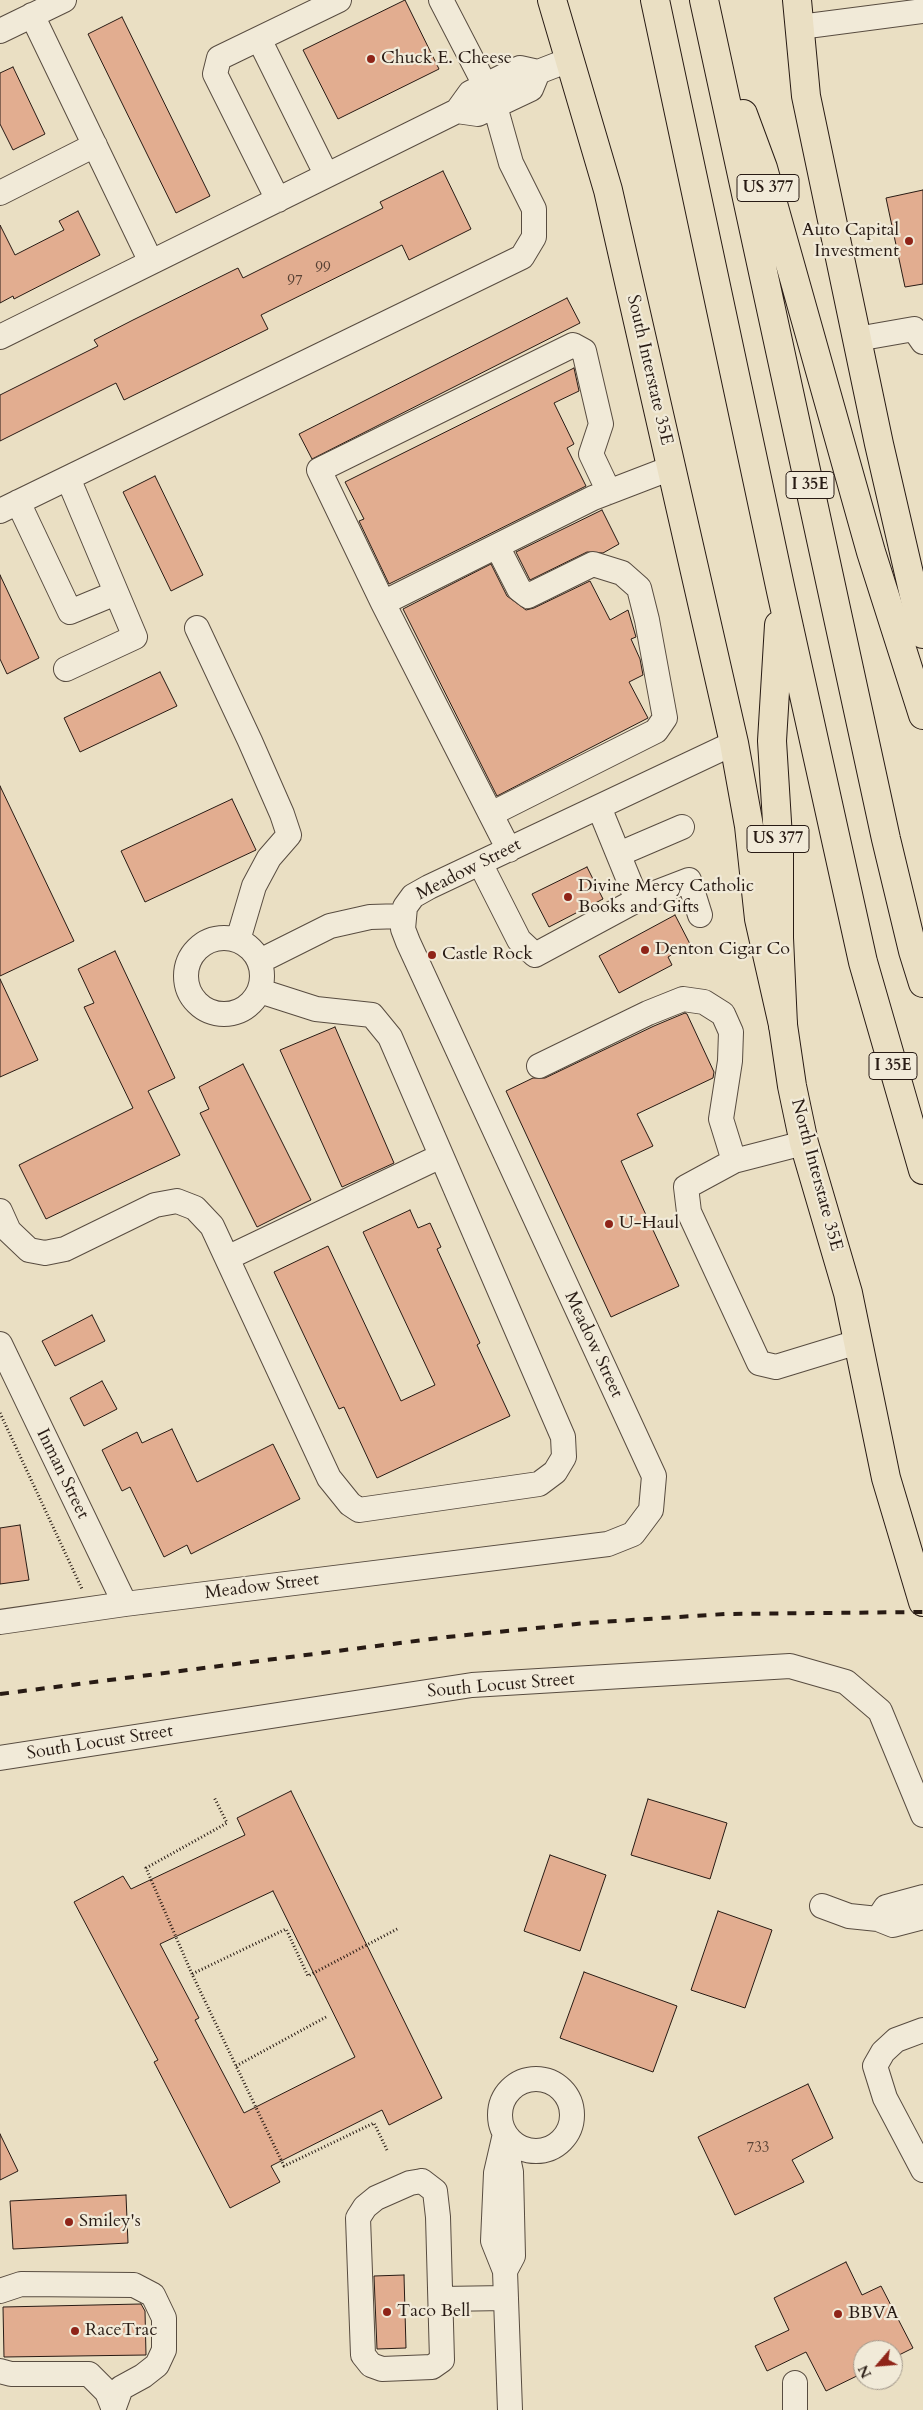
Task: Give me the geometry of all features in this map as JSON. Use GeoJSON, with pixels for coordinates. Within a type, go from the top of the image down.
{"type":"FeatureCollection","features":[{"type":"Feature","properties":{"kind":"main road","name":"South Interstate 35E"},"geometry":{"type":"LineString","coordinates":[[552,0],[608,190],[734,743]]}},
{"type":"Feature","properties":{"kind":"main road","name":"I 35E"},"geometry":{"type":"LineString","coordinates":[[655,0],[781,591],[863,962],[923,1170]]}},
{"type":"Feature","properties":{"kind":"main road"},"geometry":{"type":"LineString","coordinates":[[797,0],[806,96],[857,339],[923,634]]}},
{"type":"Feature","properties":{"kind":"main road","name":"I 35E"},"geometry":{"type":"LineString","coordinates":[[706,9],[886,839],[913,951],[923,982]]}},
{"type":"Feature","properties":{"kind":"main road","name":"US 377"},"geometry":{"type":"LineString","coordinates":[[706,9],[762,168],[871,552],[923,715]]}},
{"type":"Feature","properties":{"kind":"main road","name":"US 377"},"geometry":{"type":"LineString","coordinates":[[781,591],[772,741],[779,854],[779,938],[783,1025]]}},
{"type":"Feature","properties":{"kind":"main road","name":"North Interstate 35E"},"geometry":{"type":"LineString","coordinates":[[734,743],[749,826],[759,919],[783,1025],[804,1143],[848,1293],[886,1478],[923,1602]]}},
{"type":"Feature","properties":{"kind":"street"},"geometry":{"type":"LineString","coordinates":[[0,31],[64,0]]}},
{"type":"Feature","properties":{"kind":"street"},"geometry":{"type":"LineString","coordinates":[[278,200],[215,74],[219,58],[339,0]]}},
{"type":"Feature","properties":{"kind":"street"},"geometry":{"type":"LineString","coordinates":[[116,593],[70,612],[9,507],[522,257],[534,237],[534,209],[511,162],[490,95],[441,0]]}},
{"type":"Feature","properties":{"kind":"street"},"geometry":{"type":"LineString","coordinates":[[800,27],[923,11]]}},
{"type":"Feature","properties":{"kind":"street"},"geometry":{"type":"LineString","coordinates":[[32,15],[151,262]]}},
{"type":"Feature","properties":{"kind":"street"},"geometry":{"type":"LineString","coordinates":[[259,39],[326,174]]}},
{"type":"Feature","properties":{"kind":"street"},"geometry":{"type":"LineString","coordinates":[[490,95],[531,90],[538,72],[569,60]]}},
{"type":"Feature","properties":{"kind":"street"},"geometry":{"type":"LineString","coordinates":[[0,337],[278,200],[326,174],[457,111],[478,114],[490,95]]}},
{"type":"Feature","properties":{"kind":"street"},"geometry":{"type":"LineString","coordinates":[[0,193],[95,145]]}},
{"type":"Feature","properties":{"kind":"street"},"geometry":{"type":"LineString","coordinates":[[857,339],[920,332]]}},
{"type":"Feature","properties":{"kind":"street"},"geometry":{"type":"LineString","coordinates":[[509,850],[383,603],[319,470],[573,345],[584,351],[601,424],[591,454],[609,492]]}},
{"type":"Feature","properties":{"kind":"street"},"geometry":{"type":"LineString","coordinates":[[383,603],[609,492],[671,468]]}},
{"type":"Feature","properties":{"kind":"street"},"geometry":{"type":"LineString","coordinates":[[66,669],[135,637],[68,478]]}},
{"type":"Feature","properties":{"kind":"street"},"geometry":{"type":"LineString","coordinates":[[491,814],[656,731],[665,718],[647,620],[639,588],[622,574],[593,564],[528,596],[519,589],[497,546]]}},
{"type":"Feature","properties":{"kind":"street"},"geometry":{"type":"LineString","coordinates":[[197,628],[282,814],[288,835],[269,858],[254,886],[238,940]]}},
{"type":"Feature","properties":{"kind":"street","name":"Meadow Street"},"geometry":{"type":"LineString","coordinates":[[0,1622],[125,1604],[608,1544],[634,1534],[651,1510],[654,1476],[408,942],[403,930],[403,916],[405,907],[413,896],[734,743]]}},
{"type":"Feature","properties":{"kind":"street"},"geometry":{"type":"LineString","coordinates":[[599,807],[637,900]]}},
{"type":"Feature","properties":{"kind":"street"},"geometry":{"type":"LineString","coordinates":[[619,854],[682,827]]}},
{"type":"Feature","properties":{"kind":"street"},"geometry":{"type":"LineString","coordinates":[[480,863],[519,940],[535,955],[637,900],[689,880],[700,915]]}},
{"type":"Feature","properties":{"kind":"street"},"geometry":{"type":"LineString","coordinates":[[260,962],[330,926],[370,918],[403,916]]}},
{"type":"Feature","properties":{"kind":"street"},"geometry":{"type":"LineString","coordinates":[[223,937],[238,940],[251,948],[260,962],[263,976],[260,991],[251,1004],[239,1012],[224,1015],[209,1012],[196,1004],[188,991],[185,976],[188,962],[196,949],[209,940],[223,937]]}},
{"type":"Feature","properties":{"kind":"street"},"geometry":{"type":"LineString","coordinates":[[0,1211],[9,1230],[29,1250],[45,1253],[65,1249],[155,1205],[177,1201],[195,1208],[212,1226],[329,1478],[350,1504],[358,1510],[539,1484],[555,1472],[564,1457],[563,1437],[390,1037],[372,1015],[316,1008],[260,991]]}},
{"type":"Feature","properties":{"kind":"street"},"geometry":{"type":"LineString","coordinates":[[539,1066],[648,1012],[683,999],[704,1002],[723,1014],[731,1032],[730,1061],[722,1120],[734,1161]]}},
{"type":"Feature","properties":{"kind":"street"},"geometry":{"type":"LineString","coordinates":[[804,1143],[734,1161],[686,1187],[689,1212],[759,1363],[776,1367],[848,1345],[860,1345]]}},
{"type":"Feature","properties":{"kind":"street"},"geometry":{"type":"LineString","coordinates":[[227,1258],[441,1156]]}},
{"type":"Feature","properties":{"kind":"street","name":"Inman Street"},"geometry":{"type":"LineString","coordinates":[[0,1344],[125,1604]]}},
{"type":"Feature","properties":{"kind":"street","name":"South Locust Street"},"geometry":{"type":"LineString","coordinates":[[0,1758],[472,1685],[790,1666],[846,1682],[880,1712],[923,1815]]}},
{"type":"Feature","properties":{"kind":"street"},"geometry":{"type":"LineString","coordinates":[[878,1919],[886,1907],[923,1897]]}},
{"type":"Feature","properties":{"kind":"street"},"geometry":{"type":"LineString","coordinates":[[822,1906],[849,1916],[878,1919],[893,1925],[923,1917]]}},
{"type":"Feature","properties":{"kind":"street"},"geometry":{"type":"LineString","coordinates":[[923,2030],[896,2040],[883,2052],[875,2066],[886,2098],[923,2170]]}},
{"type":"Feature","properties":{"kind":"street"},"geometry":{"type":"LineString","coordinates":[[505,2134],[496,2172],[493,2241],[505,2271],[510,2410]]}},
{"type":"Feature","properties":{"kind":"street"},"geometry":{"type":"LineString","coordinates":[[422,2181],[435,2191],[438,2217],[441,2299],[442,2360],[432,2367],[382,2369],[371,2365],[363,2355],[358,2218],[365,2207],[376,2198],[410,2183],[422,2181]]}},
{"type":"Feature","properties":{"kind":"street"},"geometry":{"type":"LineString","coordinates":[[0,2291],[22,2284],[134,2284],[153,2295],[164,2318],[164,2350],[157,2365],[143,2376],[121,2388],[113,2408]]}},
{"type":"Feature","properties":{"kind":"street"},"geometry":{"type":"LineString","coordinates":[[441,2299],[506,2298]]}},
{"type":"Feature","properties":{"kind":"street"},"geometry":{"type":"LineString","coordinates":[[0,2371],[11,2374],[89,2374],[107,2392],[113,2408]]}},
{"type":"Feature","properties":{"kind":"street"},"geometry":{"type":"LineString","coordinates":[[795,2383],[795,2410]]}},
{"type":"Feature","properties":{"kind":"path"},"geometry":{"type":"LineString","coordinates":[[0,1413],[84,1593]]}},
{"type":"Feature","properties":{"kind":"path"},"geometry":{"type":"LineString","coordinates":[[214,1797],[227,1823],[146,1868],[192,1974],[284,2166],[374,2123],[387,2150]]}},
{"type":"Feature","properties":{"kind":"path"},"geometry":{"type":"LineString","coordinates":[[192,1974],[286,1929],[308,1976],[399,1928]]}},
{"type":"Feature","properties":{"kind":"path"},"geometry":{"type":"LineString","coordinates":[[236,2066],[326,2017]]}},
{"type":"Feature","properties":{"kind":"building","name":"Chuck E. Cheese"},"geometry":{"type":"Polygon","coordinates":[[[405,0],[439,69],[338,119],[303,50],[405,0]]]}},
{"type":"Feature","properties":{"kind":"building"},"geometry":{"type":"Polygon","coordinates":[[[122,17],[210,196],[176,213],[88,34],[122,17]]]}},
{"type":"Feature","properties":{"kind":"building"},"geometry":{"type":"Polygon","coordinates":[[[13,67],[45,134],[13,150],[0,124],[0,73],[13,67]]]}},
{"type":"Feature","properties":{"kind":"building"},"geometry":{"type":"Polygon","coordinates":[[[443,171],[471,229],[409,260],[402,245],[261,315],[268,329],[124,400],[116,383],[0,441],[0,395],[98,346],[94,340],[133,320],[238,268],[243,278],[383,208],[380,202],[443,171]]]}},
{"type":"Feature","properties":{"kind":"building","name":"Auto Capital Investment"},"geometry":{"type":"Polygon","coordinates":[[[923,190],[923,284],[905,287],[886,198],[923,190]]]}},
{"type":"Feature","properties":{"kind":"building"},"geometry":{"type":"Polygon","coordinates":[[[78,211],[100,255],[14,299],[13,296],[0,303],[0,225],[15,255],[64,230],[59,221],[78,211]]]}},
{"type":"Feature","properties":{"kind":"building"},"geometry":{"type":"Polygon","coordinates":[[[567,298],[580,323],[312,459],[299,434],[567,298]]]}},
{"type":"Feature","properties":{"kind":"building"},"geometry":{"type":"Polygon","coordinates":[[[574,368],[579,391],[554,403],[574,444],[567,448],[586,486],[389,584],[359,521],[364,519],[345,482],[574,368]]]}},
{"type":"Feature","properties":{"kind":"building"},"geometry":{"type":"Polygon","coordinates":[[[155,476],[203,575],[171,591],[123,492],[155,476]]]}},
{"type":"Feature","properties":{"kind":"building"},"geometry":{"type":"Polygon","coordinates":[[[602,510],[619,544],[603,553],[587,552],[530,580],[516,552],[602,510]]]}},
{"type":"Feature","properties":{"kind":"building"},"geometry":{"type":"Polygon","coordinates":[[[491,564],[507,596],[526,610],[590,581],[610,620],[628,610],[636,637],[631,639],[640,659],[643,675],[629,682],[648,718],[497,796],[403,609],[491,564]]]}},
{"type":"Feature","properties":{"kind":"building"},"geometry":{"type":"Polygon","coordinates":[[[0,575],[39,658],[7,674],[0,659],[0,575]]]}},
{"type":"Feature","properties":{"kind":"building"},"geometry":{"type":"Polygon","coordinates":[[[160,672],[177,706],[80,752],[64,718],[160,672]]]}},
{"type":"Feature","properties":{"kind":"building"},"geometry":{"type":"Polygon","coordinates":[[[0,786],[74,941],[0,976],[0,786]]]}},
{"type":"Feature","properties":{"kind":"building"},"geometry":{"type":"Polygon","coordinates":[[[232,799],[256,850],[145,902],[121,851],[232,799]]]}},
{"type":"Feature","properties":{"kind":"building","name":"Divine Mercy Catholic Books and Gifts"},"geometry":{"type":"Polygon","coordinates":[[[587,867],[603,899],[549,927],[532,894],[587,867]]]}},
{"type":"Feature","properties":{"kind":"building","name":"Denton Cigar Co"},"geometry":{"type":"Polygon","coordinates":[[[675,915],[690,944],[668,957],[672,965],[619,993],[599,956],[675,915]]]}},
{"type":"Feature","properties":{"kind":"building"},"geometry":{"type":"Polygon","coordinates":[[[115,951],[175,1078],[148,1091],[180,1155],[46,1219],[19,1165],[133,1108],[84,1007],[94,1003],[78,969],[115,951]]]}},
{"type":"Feature","properties":{"kind":"building"},"geometry":{"type":"Polygon","coordinates":[[[0,979],[38,1060],[0,1077],[0,979]]]}},
{"type":"Feature","properties":{"kind":"building","name":"U-Haul"},"geometry":{"type":"Polygon","coordinates":[[[685,1013],[714,1072],[713,1078],[637,1114],[653,1146],[621,1161],[679,1286],[611,1317],[506,1091],[533,1078],[545,1078],[685,1013]]]}},
{"type":"Feature","properties":{"kind":"building"},"geometry":{"type":"Polygon","coordinates":[[[335,1027],[394,1163],[342,1187],[280,1050],[335,1027]]]}},
{"type":"Feature","properties":{"kind":"building"},"geometry":{"type":"Polygon","coordinates":[[[243,1064],[311,1200],[257,1227],[200,1113],[209,1109],[199,1087],[243,1064]]]}},
{"type":"Feature","properties":{"kind":"building"},"geometry":{"type":"Polygon","coordinates":[[[410,1210],[418,1228],[430,1223],[441,1247],[437,1249],[480,1343],[477,1345],[510,1416],[377,1478],[344,1407],[339,1409],[274,1272],[328,1246],[401,1401],[435,1385],[363,1232],[410,1210]]]}},
{"type":"Feature","properties":{"kind":"building"},"geometry":{"type":"Polygon","coordinates":[[[92,1315],[105,1341],[55,1366],[42,1341],[92,1315]]]}},
{"type":"Feature","properties":{"kind":"building"},"geometry":{"type":"Polygon","coordinates":[[[102,1381],[117,1409],[84,1426],[70,1398],[102,1381]]]}},
{"type":"Feature","properties":{"kind":"building"},"geometry":{"type":"Polygon","coordinates":[[[172,1429],[197,1482],[273,1444],[300,1499],[191,1554],[187,1545],[164,1557],[130,1487],[122,1491],[102,1450],[137,1432],[142,1443],[172,1429]]]}},
{"type":"Feature","properties":{"kind":"building"},"geometry":{"type":"Polygon","coordinates":[[[20,1525],[29,1580],[0,1584],[0,1528],[20,1525]]]}},
{"type":"Feature","properties":{"kind":"building"},"geometry":{"type":"Polygon","coordinates":[[[291,1791],[442,2098],[389,2125],[382,2110],[271,2166],[280,2182],[230,2208],[154,2062],[158,2060],[74,1902],[123,1876],[131,1889],[245,1835],[237,1818],[291,1791]],[[273,1891],[160,1944],[199,2018],[195,2020],[244,2113],[355,2057],[273,1891]]]}},
{"type":"Feature","properties":{"kind":"building"},"geometry":{"type":"Polygon","coordinates":[[[648,1799],[727,1823],[710,1879],[631,1855],[648,1799]]]}},
{"type":"Feature","properties":{"kind":"building"},"geometry":{"type":"Polygon","coordinates":[[[550,1855],[606,1875],[580,1951],[524,1931],[550,1855]]]}},
{"type":"Feature","properties":{"kind":"building"},"geometry":{"type":"Polygon","coordinates":[[[718,1911],[772,1930],[745,2008],[691,1990],[718,1911]]]}},
{"type":"Feature","properties":{"kind":"building"},"geometry":{"type":"Polygon","coordinates":[[[584,1972],[677,2006],[653,2072],[560,2038],[584,1972]]]}},
{"type":"Feature","properties":{"kind":"building"},"geometry":{"type":"Polygon","coordinates":[[[808,2084],[833,2138],[792,2160],[804,2182],[735,2215],[698,2137],[808,2084]]]}},
{"type":"Feature","properties":{"kind":"building"},"geometry":{"type":"Polygon","coordinates":[[[0,2134],[18,2171],[0,2180],[0,2134]]]}},
{"type":"Feature","properties":{"kind":"building","name":"Smiley's"},"geometry":{"type":"Polygon","coordinates":[[[126,2195],[128,2243],[13,2249],[10,2201],[126,2195]]]}},
{"type":"Feature","properties":{"kind":"building","name":"BBVA"},"geometry":{"type":"Polygon","coordinates":[[[846,2262],[862,2295],[881,2286],[913,2348],[903,2353],[903,2340],[853,2340],[853,2378],[826,2391],[806,2352],[767,2371],[755,2346],[789,2330],[774,2298],[846,2262]]]}},
{"type":"Feature","properties":{"kind":"building","name":"Taco Bell"},"geometry":{"type":"Polygon","coordinates":[[[404,2275],[406,2348],[377,2349],[374,2276],[404,2275]]]}},
{"type":"Feature","properties":{"kind":"building","name":"RaceTrac"},"geometry":{"type":"Polygon","coordinates":[[[141,2304],[145,2311],[146,2355],[4,2357],[3,2307],[141,2304]]]}},
{"type":"Feature","properties":{"kind":"railway"},"geometry":{"type":"LineString","coordinates":[[0,1694],[447,1637],[586,1623],[725,1614],[923,1612]]}},
{"type":"Feature","properties":{"kind":"place","name":"Chuck E. Cheese"},"geometry":{"type":"Point","coordinates":[371,59]}},
{"type":"Feature","properties":{"kind":"place","name":"Auto Capital Investment"},"geometry":{"type":"Point","coordinates":[909,241]}},
{"type":"Feature","properties":{"kind":"place","name":"Divine Mercy Catholic Books and Gifts"},"geometry":{"type":"Point","coordinates":[568,897]}},
{"type":"Feature","properties":{"kind":"place","name":"Denton Cigar Co"},"geometry":{"type":"Point","coordinates":[645,950]}},
{"type":"Feature","properties":{"kind":"place","name":"Castle Rock"},"geometry":{"type":"Point","coordinates":[432,955]}},
{"type":"Feature","properties":{"kind":"place","name":"U-Haul"},"geometry":{"type":"Point","coordinates":[609,1224]}},
{"type":"Feature","properties":{"kind":"place","name":"Smiley's"},"geometry":{"type":"Point","coordinates":[69,2222]}},
{"type":"Feature","properties":{"kind":"place","name":"Taco Bell"},"geometry":{"type":"Point","coordinates":[387,2312]}},
{"type":"Feature","properties":{"kind":"place","name":"BBVA"},"geometry":{"type":"Point","coordinates":[838,2314]}},
{"type":"Feature","properties":{"kind":"place","name":"RaceTrac"},"geometry":{"type":"Point","coordinates":[75,2331]}}]}
